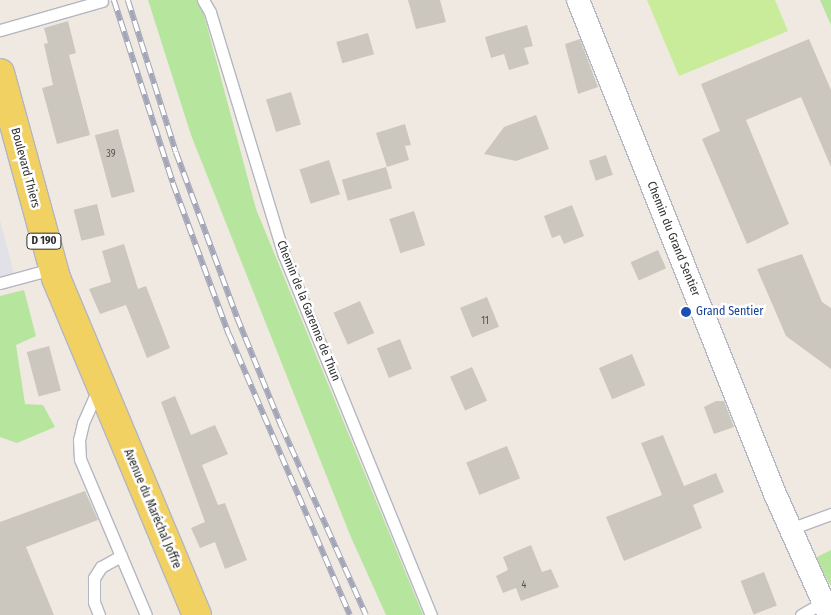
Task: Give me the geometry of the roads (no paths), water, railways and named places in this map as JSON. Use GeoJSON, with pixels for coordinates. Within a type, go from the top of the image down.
{"type":"FeatureCollection","features":[{"type":"Feature","properties":{"kind":"main road","name":"Boulevard Thiers"},"geometry":{"type":"LineString","coordinates":[[0,73],[52,269],[103,394]]}},
{"type":"Feature","properties":{"kind":"main road","name":"Avenue du Maréchal Joffre"},"geometry":{"type":"LineString","coordinates":[[103,394],[197,615]]}},
{"type":"Feature","properties":{"kind":"street","name":"Chemin du Grand Sentier"},"geometry":{"type":"LineString","coordinates":[[578,0],[790,529],[826,609]]}},
{"type":"Feature","properties":{"kind":"lane","name":"Chemin de la Garenne de Thun"},"geometry":{"type":"LineString","coordinates":[[203,0],[210,12],[284,255],[431,615]]}},
{"type":"Feature","properties":{"kind":"lane"},"geometry":{"type":"LineString","coordinates":[[0,30],[102,1]]}},
{"type":"Feature","properties":{"kind":"lane"},"geometry":{"type":"LineString","coordinates":[[0,284],[52,269]]}},
{"type":"Feature","properties":{"kind":"lane"},"geometry":{"type":"LineString","coordinates":[[103,394],[83,423],[79,440],[80,459],[146,615]]}},
{"type":"Feature","properties":{"kind":"lane"},"geometry":{"type":"LineString","coordinates":[[790,529],[831,514]]}},
{"type":"Feature","properties":{"kind":"lane"},"geometry":{"type":"LineString","coordinates":[[99,615],[94,602],[94,578],[101,567],[121,556]]}},
{"type":"Feature","properties":{"kind":"lane"},"geometry":{"type":"LineString","coordinates":[[801,615],[826,609]]}},
{"type":"Feature","properties":{"kind":"railway"},"geometry":{"type":"LineString","coordinates":[[114,0],[173,183],[229,334],[350,615]]}},
{"type":"Feature","properties":{"kind":"railway"},"geometry":{"type":"LineString","coordinates":[[128,0],[176,152],[237,317],[282,427],[366,615]]}},
{"type":"Feature","properties":{"kind":"place","name":"Grand Sentier"},"geometry":{"type":"Point","coordinates":[686,312]}}]}
